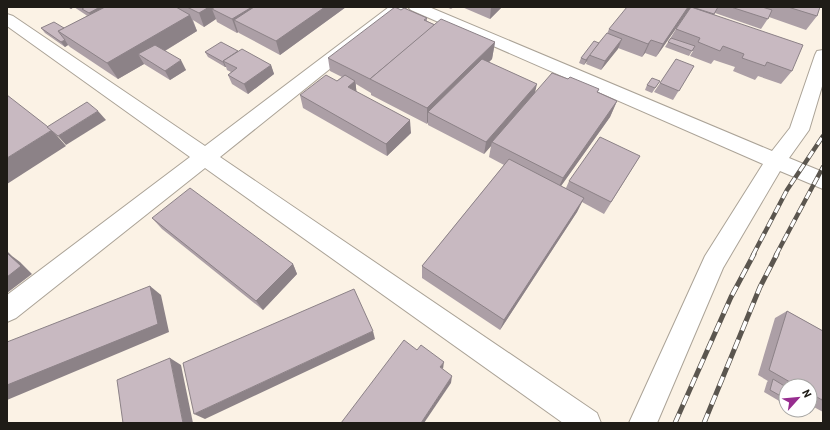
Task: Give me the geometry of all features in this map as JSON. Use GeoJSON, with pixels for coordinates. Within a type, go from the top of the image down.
{"type":"FeatureCollection","features":[{"type":"Feature","properties":{"kind":"street"},"geometry":{"type":"LineString","coordinates":[[7,310],[399,7]]}},
{"type":"Feature","properties":{"kind":"street"},"geometry":{"type":"LineString","coordinates":[[416,7],[823,181]]}},
{"type":"Feature","properties":{"kind":"street"},"geometry":{"type":"LineString","coordinates":[[7,19],[587,423]]}},
{"type":"Feature","properties":{"kind":"street"},"geometry":{"type":"LineString","coordinates":[[644,423],[713,263],[776,160],[799,130],[823,55]]}},
{"type":"Feature","properties":{"kind":"building"},"geometry":{"type":"Polygon","coordinates":[[[85,7],[100,7],[89,13],[82,9],[85,7]]]}},
{"type":"Feature","properties":{"kind":"building"},"geometry":{"type":"Polygon","coordinates":[[[105,7],[176,7],[190,15],[107,63],[58,31],[105,7]]]}},
{"type":"Feature","properties":{"kind":"building"},"geometry":{"type":"Polygon","coordinates":[[[187,7],[209,7],[199,13],[187,7]]]}},
{"type":"Feature","properties":{"kind":"building"},"geometry":{"type":"Polygon","coordinates":[[[215,7],[252,7],[232,19],[212,9],[215,7]]]}},
{"type":"Feature","properties":{"kind":"building"},"geometry":{"type":"Polygon","coordinates":[[[254,7],[325,7],[276,41],[234,20],[254,7]]]}},
{"type":"Feature","properties":{"kind":"building"},"geometry":{"type":"Polygon","coordinates":[[[395,7],[401,10],[404,8],[427,18],[424,20],[435,25],[370,79],[328,58],[395,7]]]}},
{"type":"Feature","properties":{"kind":"building"},"geometry":{"type":"Polygon","coordinates":[[[627,7],[688,7],[663,44],[651,40],[648,44],[609,29],[627,7]]]}},
{"type":"Feature","properties":{"kind":"building"},"geometry":{"type":"Polygon","coordinates":[[[691,7],[803,45],[792,71],[767,62],[765,66],[742,58],[744,54],[723,46],[720,51],[698,42],[700,38],[676,29],[691,7]]]}},
{"type":"Feature","properties":{"kind":"building"},"geometry":{"type":"Polygon","coordinates":[[[692,7],[718,7],[714,14],[692,7]]]}},
{"type":"Feature","properties":{"kind":"building"},"geometry":{"type":"Polygon","coordinates":[[[731,7],[762,7],[772,10],[768,19],[731,7]]]}},
{"type":"Feature","properties":{"kind":"building"},"geometry":{"type":"Polygon","coordinates":[[[788,7],[820,7],[817,16],[788,7]]]}},
{"type":"Feature","properties":{"kind":"building"},"geometry":{"type":"Polygon","coordinates":[[[441,19],[495,42],[427,108],[370,79],[441,19]]]}},
{"type":"Feature","properties":{"kind":"building"},"geometry":{"type":"Polygon","coordinates":[[[54,22],[64,28],[58,31],[65,40],[61,42],[41,28],[54,22]]]}},
{"type":"Feature","properties":{"kind":"building"},"geometry":{"type":"Polygon","coordinates":[[[607,33],[622,39],[605,61],[589,55],[607,33]]]}},
{"type":"Feature","properties":{"kind":"building"},"geometry":{"type":"Polygon","coordinates":[[[671,38],[695,46],[692,51],[668,42],[671,38]]]}},
{"type":"Feature","properties":{"kind":"building"},"geometry":{"type":"Polygon","coordinates":[[[594,41],[599,43],[586,60],[581,58],[594,41]]]}},
{"type":"Feature","properties":{"kind":"building"},"geometry":{"type":"Polygon","coordinates":[[[221,42],[238,51],[223,61],[224,62],[205,52],[221,42]]]}},
{"type":"Feature","properties":{"kind":"building"},"geometry":{"type":"Polygon","coordinates":[[[155,45],[181,60],[165,71],[138,54],[155,45]]]}},
{"type":"Feature","properties":{"kind":"building"},"geometry":{"type":"Polygon","coordinates":[[[242,49],[271,65],[244,84],[228,75],[237,68],[223,61],[242,49]]]}},
{"type":"Feature","properties":{"kind":"building"},"geometry":{"type":"Polygon","coordinates":[[[482,59],[537,84],[486,142],[428,112],[482,59]]]}},
{"type":"Feature","properties":{"kind":"building"},"geometry":{"type":"Polygon","coordinates":[[[676,59],[694,66],[679,91],[660,83],[676,59]]]}},
{"type":"Feature","properties":{"kind":"building"},"geometry":{"type":"Polygon","coordinates":[[[552,73],[568,79],[570,77],[599,89],[597,92],[617,101],[563,178],[492,142],[552,73]]]}},
{"type":"Feature","properties":{"kind":"building"},"geometry":{"type":"Polygon","coordinates":[[[326,75],[337,81],[345,75],[355,81],[348,87],[410,120],[386,144],[300,95],[326,75]]]}},
{"type":"Feature","properties":{"kind":"building"},"geometry":{"type":"Polygon","coordinates":[[[652,78],[660,81],[655,88],[647,85],[652,78]]]}},
{"type":"Feature","properties":{"kind":"building"},"geometry":{"type":"Polygon","coordinates":[[[7,95],[52,130],[7,158],[7,95]]]}},
{"type":"Feature","properties":{"kind":"building"},"geometry":{"type":"Polygon","coordinates":[[[87,102],[98,111],[58,136],[47,127],[87,102]]]}},
{"type":"Feature","properties":{"kind":"building"},"geometry":{"type":"Polygon","coordinates":[[[600,137],[640,156],[611,202],[569,181],[600,137]]]}},
{"type":"Feature","properties":{"kind":"building"},"geometry":{"type":"Polygon","coordinates":[[[509,159],[584,198],[504,320],[422,266],[509,159]]]}},
{"type":"Feature","properties":{"kind":"building"},"geometry":{"type":"Polygon","coordinates":[[[190,188],[293,264],[256,301],[152,218],[190,188]]]}},
{"type":"Feature","properties":{"kind":"building"},"geometry":{"type":"Polygon","coordinates":[[[8,254],[21,266],[7,277],[7,255],[8,254]]]}},
{"type":"Feature","properties":{"kind":"building"},"geometry":{"type":"Polygon","coordinates":[[[150,286],[158,324],[7,385],[7,342],[150,286]]]}},
{"type":"Feature","properties":{"kind":"building"},"geometry":{"type":"Polygon","coordinates":[[[354,289],[373,331],[194,414],[183,363],[354,289]]]}},
{"type":"Feature","properties":{"kind":"building"},"geometry":{"type":"Polygon","coordinates":[[[787,311],[823,331],[822,400],[818,398],[818,378],[783,378],[769,370],[787,311]]]}},
{"type":"Feature","properties":{"kind":"building"},"geometry":{"type":"Polygon","coordinates":[[[404,340],[417,350],[421,345],[444,362],[440,367],[452,376],[421,423],[341,423],[404,340]]]}},
{"type":"Feature","properties":{"kind":"building"},"geometry":{"type":"Polygon","coordinates":[[[170,358],[183,423],[123,423],[117,380],[170,358]]]}},
{"type":"Feature","properties":{"kind":"building"},"geometry":{"type":"Polygon","coordinates":[[[773,379],[778,382],[778,394],[770,390],[773,379]]]}},
{"type":"Feature","properties":{"kind":"railway"},"geometry":{"type":"LineString","coordinates":[[753,255],[787,190],[823,136]]}},
{"type":"Feature","properties":{"kind":"railway"},"geometry":{"type":"LineString","coordinates":[[776,255],[823,167]]}},
{"type":"Feature","properties":{"kind":"railway"},"geometry":{"type":"LineString","coordinates":[[675,423],[731,297],[754,254]]}},
{"type":"Feature","properties":{"kind":"railway"},"geometry":{"type":"LineString","coordinates":[[704,423],[760,287],[777,254]]}}]}
